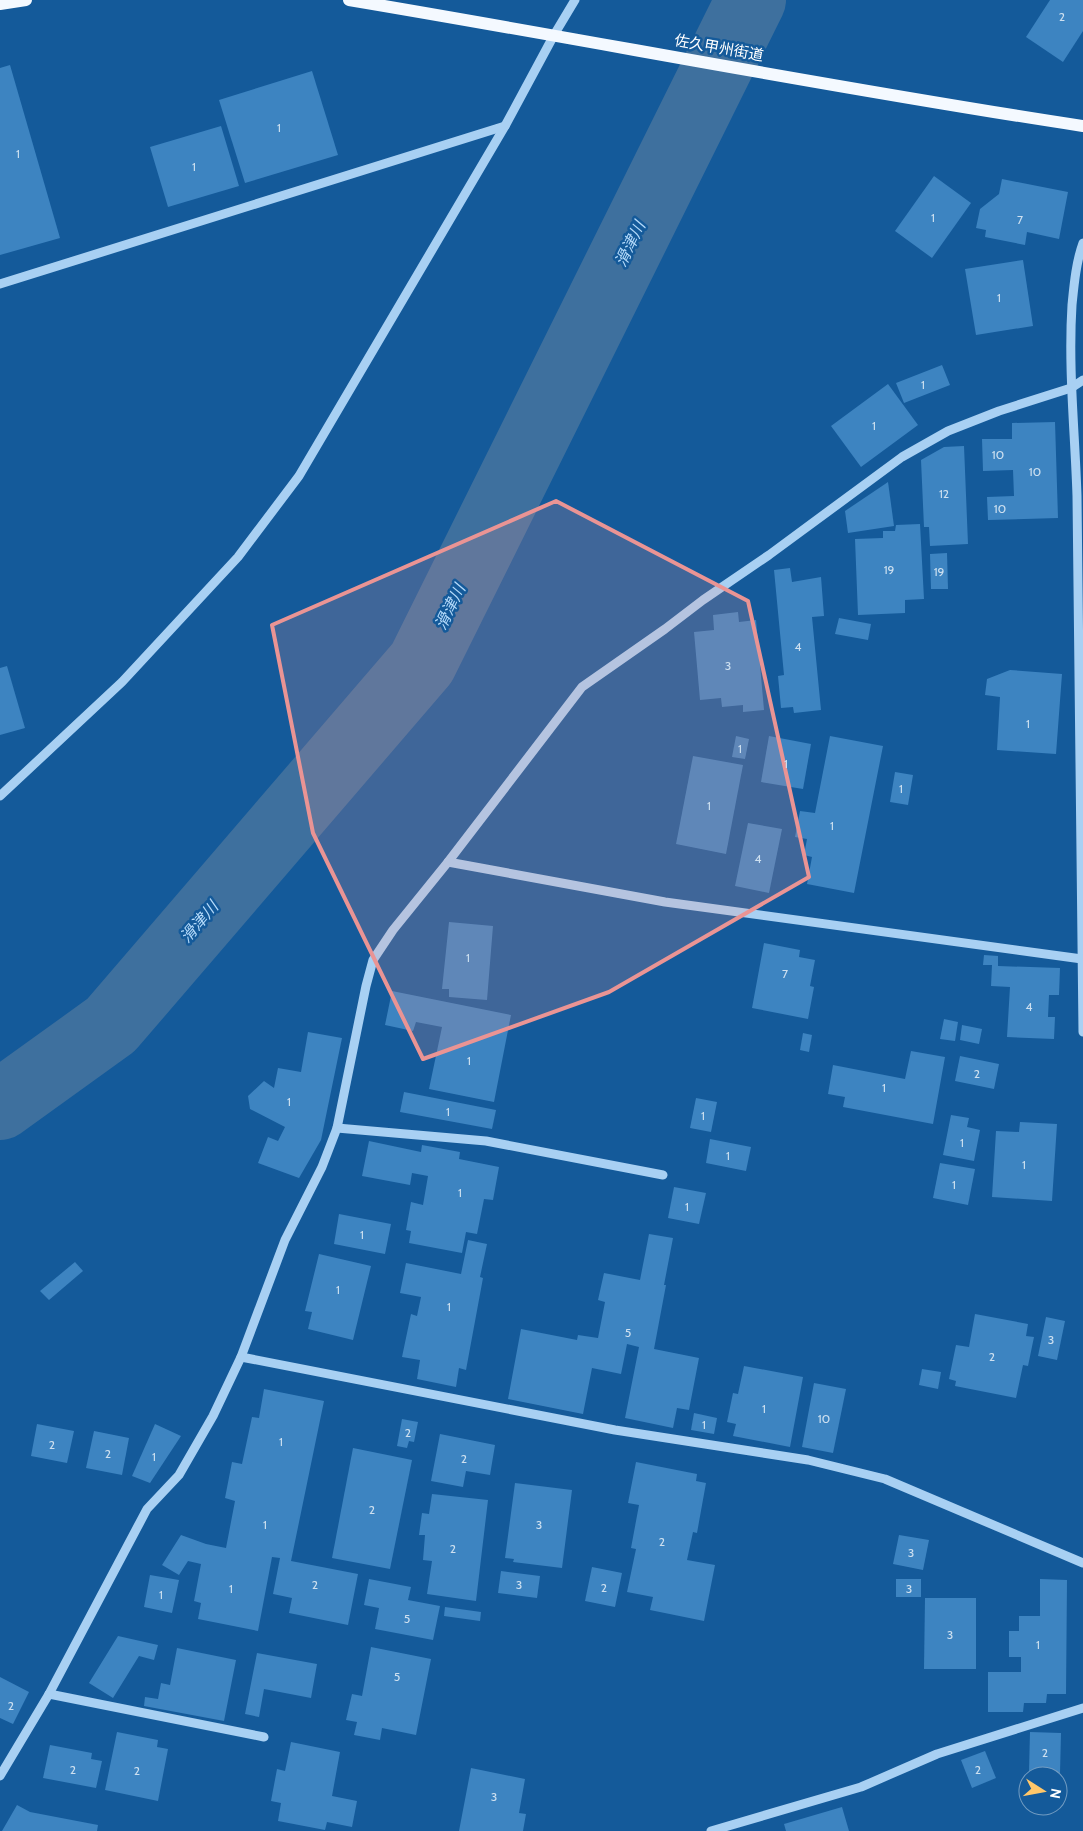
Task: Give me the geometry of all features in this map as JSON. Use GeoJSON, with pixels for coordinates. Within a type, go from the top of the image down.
{"type":"FeatureCollection","features":[{"type":"Feature","properties":{"kind":"main road"},"geometry":{"type":"LineString","coordinates":[[0,4],[26,0]]}},
{"type":"Feature","properties":{"kind":"main road","name":"佐久甲州街道"},"geometry":{"type":"LineString","coordinates":[[350,0],[941,104],[1083,126]]}},
{"type":"Feature","properties":{"kind":"street"},"geometry":{"type":"LineString","coordinates":[[0,796],[122,682],[238,557],[294,484],[505,126],[575,0]]}},
{"type":"Feature","properties":{"kind":"street"},"geometry":{"type":"LineString","coordinates":[[0,284],[505,126]]}},
{"type":"Feature","properties":{"kind":"street"},"geometry":{"type":"LineString","coordinates":[[1083,243],[1079,253],[1072,303],[1070,338],[1078,557],[1083,1032]]}},
{"type":"Feature","properties":{"kind":"street"},"geometry":{"type":"LineString","coordinates":[[0,1776],[49,1694],[147,1509],[178,1475],[212,1416],[241,1357],[285,1240],[322,1167],[337,1128],[366,986],[374,960],[393,930],[448,862],[582,687],[784,544],[902,457],[948,431],[999,411],[1071,388],[1083,380]]}},
{"type":"Feature","properties":{"kind":"street"},"geometry":{"type":"LineString","coordinates":[[448,862],[665,902],[1082,959]]}},
{"type":"Feature","properties":{"kind":"street"},"geometry":{"type":"LineString","coordinates":[[337,1128],[486,1141],[663,1175]]}},
{"type":"Feature","properties":{"kind":"street"},"geometry":{"type":"LineString","coordinates":[[241,1357],[615,1430],[808,1460],[885,1479],[1083,1562]]}},
{"type":"Feature","properties":{"kind":"street"},"geometry":{"type":"LineString","coordinates":[[49,1694],[264,1737]]}},
{"type":"Feature","properties":{"kind":"street"},"geometry":{"type":"LineString","coordinates":[[711,1831],[861,1787],[938,1754],[1083,1708]]}},
{"type":"Feature","properties":{"kind":"highlighted area"},"geometry":{"type":"Polygon","coordinates":[[[556,501],[748,601],[809,877],[609,992],[423,1059],[313,833],[272,625],[556,501]]]}},
{"type":"Feature","properties":{"kind":"building"},"geometry":{"type":"Polygon","coordinates":[[[1050,0],[1083,0],[1083,31],[1063,62],[1026,37],[1050,0]]]}},
{"type":"Feature","properties":{"kind":"building"},"geometry":{"type":"Polygon","coordinates":[[[10,65],[60,238],[0,255],[0,68],[10,65]]]}},
{"type":"Feature","properties":{"kind":"building"},"geometry":{"type":"Polygon","coordinates":[[[312,71],[338,155],[245,183],[219,100],[312,71]]]}},
{"type":"Feature","properties":{"kind":"building"},"geometry":{"type":"Polygon","coordinates":[[[221,126],[239,186],[168,207],[150,147],[221,126]]]}},
{"type":"Feature","properties":{"kind":"building"},"geometry":{"type":"Polygon","coordinates":[[[934,176],[971,203],[932,258],[895,231],[934,176]]]}},
{"type":"Feature","properties":{"kind":"building"},"geometry":{"type":"Polygon","coordinates":[[[1002,179],[1068,192],[1059,239],[1027,232],[1025,245],[985,237],[986,230],[976,228],[980,209],[999,194],[1002,179]]]}},
{"type":"Feature","properties":{"kind":"building"},"geometry":{"type":"Polygon","coordinates":[[[1023,260],[1033,326],[976,335],[965,269],[1023,260]]]}},
{"type":"Feature","properties":{"kind":"building"},"geometry":{"type":"Polygon","coordinates":[[[942,365],[950,385],[904,403],[896,383],[942,365]]]}},
{"type":"Feature","properties":{"kind":"building"},"geometry":{"type":"Polygon","coordinates":[[[888,384],[918,425],[861,467],[831,426],[888,384]]]}},
{"type":"Feature","properties":{"kind":"building"},"geometry":{"type":"Polygon","coordinates":[[[1055,422],[1058,518],[988,520],[987,497],[1014,496],[1013,470],[983,471],[982,439],[1012,439],[1012,423],[1055,422]]]}},
{"type":"Feature","properties":{"kind":"building"},"geometry":{"type":"Polygon","coordinates":[[[964,446],[968,544],[930,546],[929,527],[924,527],[921,460],[944,447],[964,446]]]}},
{"type":"Feature","properties":{"kind":"building"},"geometry":{"type":"Polygon","coordinates":[[[888,482],[894,526],[848,533],[845,511],[888,482]]]}},
{"type":"Feature","properties":{"kind":"building"},"geometry":{"type":"Polygon","coordinates":[[[920,524],[924,599],[905,600],[905,613],[858,615],[855,539],[883,538],[883,531],[895,531],[896,525],[920,524]]]}},
{"type":"Feature","properties":{"kind":"building"},"geometry":{"type":"Polygon","coordinates":[[[947,553],[948,589],[931,589],[930,554],[947,553]]]}},
{"type":"Feature","properties":{"kind":"building"},"geometry":{"type":"Polygon","coordinates":[[[790,568],[792,582],[821,577],[824,616],[812,617],[821,710],[794,713],[793,707],[781,708],[778,676],[784,675],[774,570],[790,568]]]}},
{"type":"Feature","properties":{"kind":"building"},"geometry":{"type":"Polygon","coordinates":[[[738,612],[739,622],[756,620],[764,710],[743,712],[743,705],[722,707],[721,698],[700,700],[694,632],[714,630],[713,615],[738,612]]]}},
{"type":"Feature","properties":{"kind":"building"},"geometry":{"type":"Polygon","coordinates":[[[839,618],[871,624],[868,640],[835,634],[839,618]]]}},
{"type":"Feature","properties":{"kind":"building"},"geometry":{"type":"Polygon","coordinates":[[[7,666],[25,728],[0,735],[0,668],[7,666]]]}},
{"type":"Feature","properties":{"kind":"building"},"geometry":{"type":"Polygon","coordinates":[[[1010,670],[1062,674],[1056,754],[997,750],[1000,697],[985,695],[987,679],[1010,670]]]}},
{"type":"Feature","properties":{"kind":"building"},"geometry":{"type":"Polygon","coordinates":[[[736,736],[749,739],[745,759],[732,757],[736,736]]]}},
{"type":"Feature","properties":{"kind":"building"},"geometry":{"type":"Polygon","coordinates":[[[769,736],[811,744],[803,789],[761,782],[769,736]]]}},
{"type":"Feature","properties":{"kind":"building"},"geometry":{"type":"Polygon","coordinates":[[[830,736],[883,746],[854,893],[807,884],[812,857],[804,855],[807,839],[795,837],[800,811],[815,813],[830,736]]]}},
{"type":"Feature","properties":{"kind":"building"},"geometry":{"type":"Polygon","coordinates":[[[693,756],[743,765],[726,854],[676,844],[693,756]]]}},
{"type":"Feature","properties":{"kind":"building"},"geometry":{"type":"Polygon","coordinates":[[[895,772],[913,775],[908,805],[890,802],[895,772]]]}},
{"type":"Feature","properties":{"kind":"building"},"geometry":{"type":"Polygon","coordinates":[[[748,823],[782,829],[769,893],[735,886],[748,823]]]}},
{"type":"Feature","properties":{"kind":"building"},"geometry":{"type":"Polygon","coordinates":[[[449,922],[493,926],[487,1000],[449,997],[449,989],[442,989],[449,922]]]}},
{"type":"Feature","properties":{"kind":"building"},"geometry":{"type":"Polygon","coordinates":[[[764,943],[800,950],[799,957],[815,960],[810,986],[814,987],[808,1019],[752,1008],[764,943]]]}},
{"type":"Feature","properties":{"kind":"building"},"geometry":{"type":"Polygon","coordinates":[[[984,955],[998,956],[998,966],[1060,968],[1059,995],[1049,995],[1048,1017],[1055,1017],[1054,1039],[1007,1037],[1010,987],[991,986],[992,965],[983,965],[984,955]]]}},
{"type":"Feature","properties":{"kind":"building"},"geometry":{"type":"Polygon","coordinates":[[[392,991],[511,1015],[494,1102],[429,1089],[442,1027],[416,1022],[413,1031],[385,1025],[392,991]]]}},
{"type":"Feature","properties":{"kind":"building"},"geometry":{"type":"Polygon","coordinates":[[[944,1019],[958,1022],[955,1041],[940,1039],[944,1019]]]}},
{"type":"Feature","properties":{"kind":"building"},"geometry":{"type":"Polygon","coordinates":[[[962,1025],[982,1029],[979,1044],[960,1040],[962,1025]]]}},
{"type":"Feature","properties":{"kind":"building"},"geometry":{"type":"Polygon","coordinates":[[[308,1032],[342,1038],[321,1140],[299,1178],[258,1163],[268,1137],[278,1141],[285,1127],[250,1109],[248,1096],[264,1081],[274,1088],[278,1068],[301,1072],[308,1032]]]}},
{"type":"Feature","properties":{"kind":"building"},"geometry":{"type":"Polygon","coordinates":[[[803,1033],[812,1035],[809,1052],[800,1050],[803,1033]]]}},
{"type":"Feature","properties":{"kind":"building"},"geometry":{"type":"Polygon","coordinates":[[[911,1051],[945,1057],[933,1124],[843,1107],[845,1097],[828,1094],[833,1065],[905,1079],[911,1051]]]}},
{"type":"Feature","properties":{"kind":"building"},"geometry":{"type":"Polygon","coordinates":[[[960,1056],[999,1064],[994,1089],[955,1081],[960,1056]]]}},
{"type":"Feature","properties":{"kind":"building"},"geometry":{"type":"Polygon","coordinates":[[[404,1092],[496,1110],[492,1129],[400,1112],[404,1092]]]}},
{"type":"Feature","properties":{"kind":"building"},"geometry":{"type":"Polygon","coordinates":[[[696,1098],[717,1102],[711,1132],[690,1128],[696,1098]]]}},
{"type":"Feature","properties":{"kind":"building"},"geometry":{"type":"Polygon","coordinates":[[[951,1115],[969,1118],[967,1127],[980,1130],[974,1161],[943,1155],[951,1115]]]}},
{"type":"Feature","properties":{"kind":"building"},"geometry":{"type":"Polygon","coordinates":[[[1020,1122],[1057,1124],[1052,1201],[992,1197],[996,1131],[1019,1132],[1020,1122]]]}},
{"type":"Feature","properties":{"kind":"building"},"geometry":{"type":"Polygon","coordinates":[[[710,1139],[751,1147],[746,1171],[706,1163],[710,1139]]]}},
{"type":"Feature","properties":{"kind":"building"},"geometry":{"type":"Polygon","coordinates":[[[369,1141],[421,1152],[422,1145],[460,1152],[459,1159],[499,1167],[493,1200],[484,1199],[477,1234],[466,1232],[462,1253],[409,1243],[411,1231],[406,1230],[411,1202],[423,1205],[428,1176],[412,1173],[410,1185],[362,1176],[369,1141]]]}},
{"type":"Feature","properties":{"kind":"building"},"geometry":{"type":"Polygon","coordinates":[[[940,1163],[975,1169],[968,1205],[933,1198],[940,1163]]]}},
{"type":"Feature","properties":{"kind":"building"},"geometry":{"type":"Polygon","coordinates":[[[674,1187],[706,1193],[699,1224],[668,1218],[674,1187]]]}},
{"type":"Feature","properties":{"kind":"building"},"geometry":{"type":"Polygon","coordinates":[[[339,1214],[391,1224],[385,1254],[334,1244],[339,1214]]]}},
{"type":"Feature","properties":{"kind":"building"},"geometry":{"type":"Polygon","coordinates":[[[649,1234],[673,1238],[654,1349],[699,1358],[689,1410],[677,1408],[673,1428],[625,1418],[639,1347],[627,1344],[621,1374],[592,1368],[583,1414],[508,1399],[521,1329],[577,1340],[578,1335],[598,1338],[605,1302],[598,1300],[604,1273],[640,1280],[649,1234]]]}},
{"type":"Feature","properties":{"kind":"building"},"geometry":{"type":"Polygon","coordinates":[[[468,1240],[487,1244],[480,1277],[483,1278],[466,1370],[459,1368],[456,1387],[417,1379],[420,1360],[402,1357],[411,1314],[417,1316],[421,1297],[400,1293],[406,1263],[461,1274],[468,1240]]]}},
{"type":"Feature","properties":{"kind":"building"},"geometry":{"type":"Polygon","coordinates":[[[319,1254],[371,1266],[353,1340],[308,1329],[312,1312],[305,1311],[319,1254]]]}},
{"type":"Feature","properties":{"kind":"building"},"geometry":{"type":"Polygon","coordinates":[[[75,1262],[83,1271],[49,1300],[40,1291],[75,1262]]]}},
{"type":"Feature","properties":{"kind":"building"},"geometry":{"type":"Polygon","coordinates":[[[975,1314],[1028,1324],[1026,1336],[1034,1337],[1028,1366],[1023,1365],[1016,1398],[955,1386],[956,1381],[949,1379],[956,1345],[969,1347],[975,1314]]]}},
{"type":"Feature","properties":{"kind":"building"},"geometry":{"type":"Polygon","coordinates":[[[1046,1317],[1065,1321],[1057,1360],[1038,1356],[1046,1317]]]}},
{"type":"Feature","properties":{"kind":"building"},"geometry":{"type":"Polygon","coordinates":[[[744,1366],[803,1377],[790,1447],[733,1436],[736,1424],[727,1422],[733,1393],[738,1394],[744,1366]]]}},
{"type":"Feature","properties":{"kind":"building"},"geometry":{"type":"Polygon","coordinates":[[[922,1369],[941,1372],[938,1389],[919,1385],[922,1369]]]}},
{"type":"Feature","properties":{"kind":"building"},"geometry":{"type":"Polygon","coordinates":[[[814,1383],[846,1389],[833,1453],[802,1447],[814,1383]]]}},
{"type":"Feature","properties":{"kind":"building"},"geometry":{"type":"Polygon","coordinates":[[[264,1389],[324,1401],[291,1561],[358,1574],[348,1625],[289,1613],[292,1598],[273,1594],[280,1558],[272,1557],[258,1631],[198,1619],[201,1603],[194,1601],[201,1564],[188,1561],[179,1575],[162,1565],[181,1535],[206,1544],[226,1548],[235,1501],[225,1498],[232,1462],[242,1464],[252,1417],[259,1418],[264,1389]]]}},
{"type":"Feature","properties":{"kind":"building"},"geometry":{"type":"Polygon","coordinates":[[[694,1413],[717,1418],[714,1434],[691,1430],[694,1413]]]}},
{"type":"Feature","properties":{"kind":"building"},"geometry":{"type":"Polygon","coordinates":[[[402,1419],[418,1422],[414,1442],[409,1441],[407,1448],[397,1446],[402,1419]]]}},
{"type":"Feature","properties":{"kind":"building"},"geometry":{"type":"Polygon","coordinates":[[[37,1424],[74,1431],[67,1463],[31,1456],[37,1424]]]}},
{"type":"Feature","properties":{"kind":"building"},"geometry":{"type":"Polygon","coordinates":[[[155,1424],[181,1436],[150,1483],[132,1476],[155,1424]]]}},
{"type":"Feature","properties":{"kind":"building"},"geometry":{"type":"Polygon","coordinates":[[[94,1431],[129,1438],[122,1475],[86,1468],[94,1431]]]}},
{"type":"Feature","properties":{"kind":"building"},"geometry":{"type":"Polygon","coordinates":[[[440,1434],[495,1445],[490,1475],[466,1471],[463,1487],[431,1481],[440,1434]]]}},
{"type":"Feature","properties":{"kind":"building"},"geometry":{"type":"Polygon","coordinates":[[[353,1448],[412,1460],[390,1569],[332,1558],[353,1448]]]}},
{"type":"Feature","properties":{"kind":"building"},"geometry":{"type":"Polygon","coordinates":[[[636,1462],[697,1474],[696,1481],[706,1483],[697,1533],[693,1532],[687,1560],[715,1565],[704,1621],[650,1610],[653,1597],[627,1592],[636,1549],[631,1548],[639,1505],[628,1503],[636,1462]]]}},
{"type":"Feature","properties":{"kind":"building"},"geometry":{"type":"Polygon","coordinates":[[[515,1483],[572,1490],[562,1568],[513,1562],[514,1559],[505,1558],[515,1483]]]}},
{"type":"Feature","properties":{"kind":"building"},"geometry":{"type":"Polygon","coordinates":[[[432,1494],[488,1500],[476,1601],[427,1594],[432,1561],[423,1560],[425,1535],[419,1535],[422,1513],[429,1514],[432,1494]]]}},
{"type":"Feature","properties":{"kind":"building"},"geometry":{"type":"Polygon","coordinates":[[[899,1535],[929,1540],[923,1570],[893,1564],[899,1535]]]}},
{"type":"Feature","properties":{"kind":"building"},"geometry":{"type":"Polygon","coordinates":[[[592,1567],[622,1573],[615,1607],[585,1601],[592,1567]]]}},
{"type":"Feature","properties":{"kind":"building"},"geometry":{"type":"Polygon","coordinates":[[[501,1571],[540,1576],[537,1598],[498,1593],[501,1571]]]}},
{"type":"Feature","properties":{"kind":"building"},"geometry":{"type":"Polygon","coordinates":[[[150,1575],[179,1580],[172,1613],[144,1607],[150,1575]]]}},
{"type":"Feature","properties":{"kind":"building"},"geometry":{"type":"Polygon","coordinates":[[[369,1579],[411,1587],[408,1600],[440,1606],[433,1640],[375,1629],[379,1608],[364,1605],[369,1579]]]}},
{"type":"Feature","properties":{"kind":"building"},"geometry":{"type":"Polygon","coordinates":[[[896,1579],[921,1579],[921,1597],[896,1597],[896,1579]]]}},
{"type":"Feature","properties":{"kind":"building"},"geometry":{"type":"Polygon","coordinates":[[[1040,1579],[1067,1580],[1066,1694],[1047,1694],[1046,1703],[1024,1703],[1023,1712],[988,1712],[988,1672],[1021,1672],[1021,1657],[1009,1657],[1009,1631],[1019,1631],[1019,1616],[1040,1616],[1040,1579]]]}},
{"type":"Feature","properties":{"kind":"building"},"geometry":{"type":"Polygon","coordinates":[[[925,1598],[976,1598],[976,1669],[924,1669],[925,1598]]]}},
{"type":"Feature","properties":{"kind":"building"},"geometry":{"type":"Polygon","coordinates":[[[445,1607],[481,1612],[480,1621],[444,1616],[445,1607]]]}},
{"type":"Feature","properties":{"kind":"building"},"geometry":{"type":"Polygon","coordinates":[[[118,1636],[158,1645],[154,1660],[139,1656],[113,1698],[89,1683],[118,1636]]]}},
{"type":"Feature","properties":{"kind":"building"},"geometry":{"type":"Polygon","coordinates":[[[371,1647],[431,1659],[416,1735],[382,1728],[380,1740],[354,1735],[357,1722],[346,1720],[352,1694],[362,1696],[371,1647]]]}},
{"type":"Feature","properties":{"kind":"building"},"geometry":{"type":"Polygon","coordinates":[[[177,1648],[236,1660],[224,1721],[144,1706],[145,1697],[158,1699],[161,1683],[170,1685],[177,1648]]]}},
{"type":"Feature","properties":{"kind":"building"},"geometry":{"type":"Polygon","coordinates":[[[257,1653],[317,1664],[311,1698],[264,1689],[259,1717],[245,1714],[257,1653]]]}},
{"type":"Feature","properties":{"kind":"building"},"geometry":{"type":"Polygon","coordinates":[[[0,1677],[29,1692],[13,1724],[0,1718],[0,1677]]]}},
{"type":"Feature","properties":{"kind":"building"},"geometry":{"type":"Polygon","coordinates":[[[117,1732],[158,1740],[157,1747],[168,1749],[158,1801],[105,1790],[117,1732]]]}},
{"type":"Feature","properties":{"kind":"building"},"geometry":{"type":"Polygon","coordinates":[[[1030,1732],[1061,1733],[1060,1766],[1029,1766],[1030,1732]]]}},
{"type":"Feature","properties":{"kind":"building"},"geometry":{"type":"Polygon","coordinates":[[[291,1742],[340,1752],[332,1796],[357,1801],[352,1827],[327,1822],[325,1830],[278,1821],[281,1803],[271,1801],[277,1769],[285,1771],[291,1742]]]}},
{"type":"Feature","properties":{"kind":"building"},"geometry":{"type":"Polygon","coordinates":[[[50,1745],[92,1753],[91,1759],[102,1761],[96,1788],[43,1778],[50,1745]]]}},
{"type":"Feature","properties":{"kind":"building"},"geometry":{"type":"Polygon","coordinates":[[[985,1751],[996,1778],[972,1788],[961,1760],[985,1751]]]}},
{"type":"Feature","properties":{"kind":"building"},"geometry":{"type":"Polygon","coordinates":[[[471,1768],[525,1779],[519,1813],[526,1814],[523,1831],[459,1831],[471,1768]]]}},
{"type":"Feature","properties":{"kind":"building"},"geometry":{"type":"Polygon","coordinates":[[[17,1805],[30,1812],[98,1825],[97,1831],[2,1831],[17,1805]]]}},
{"type":"Feature","properties":{"kind":"building"},"geometry":{"type":"Polygon","coordinates":[[[842,1807],[849,1831],[786,1831],[784,1824],[842,1807]]]}},
{"type":"Feature","properties":{"kind":"waterway","name":"滑津川"},"geometry":{"type":"LineString","coordinates":[[0,1105],[111,1025],[422,663],[751,0]]}}]}
